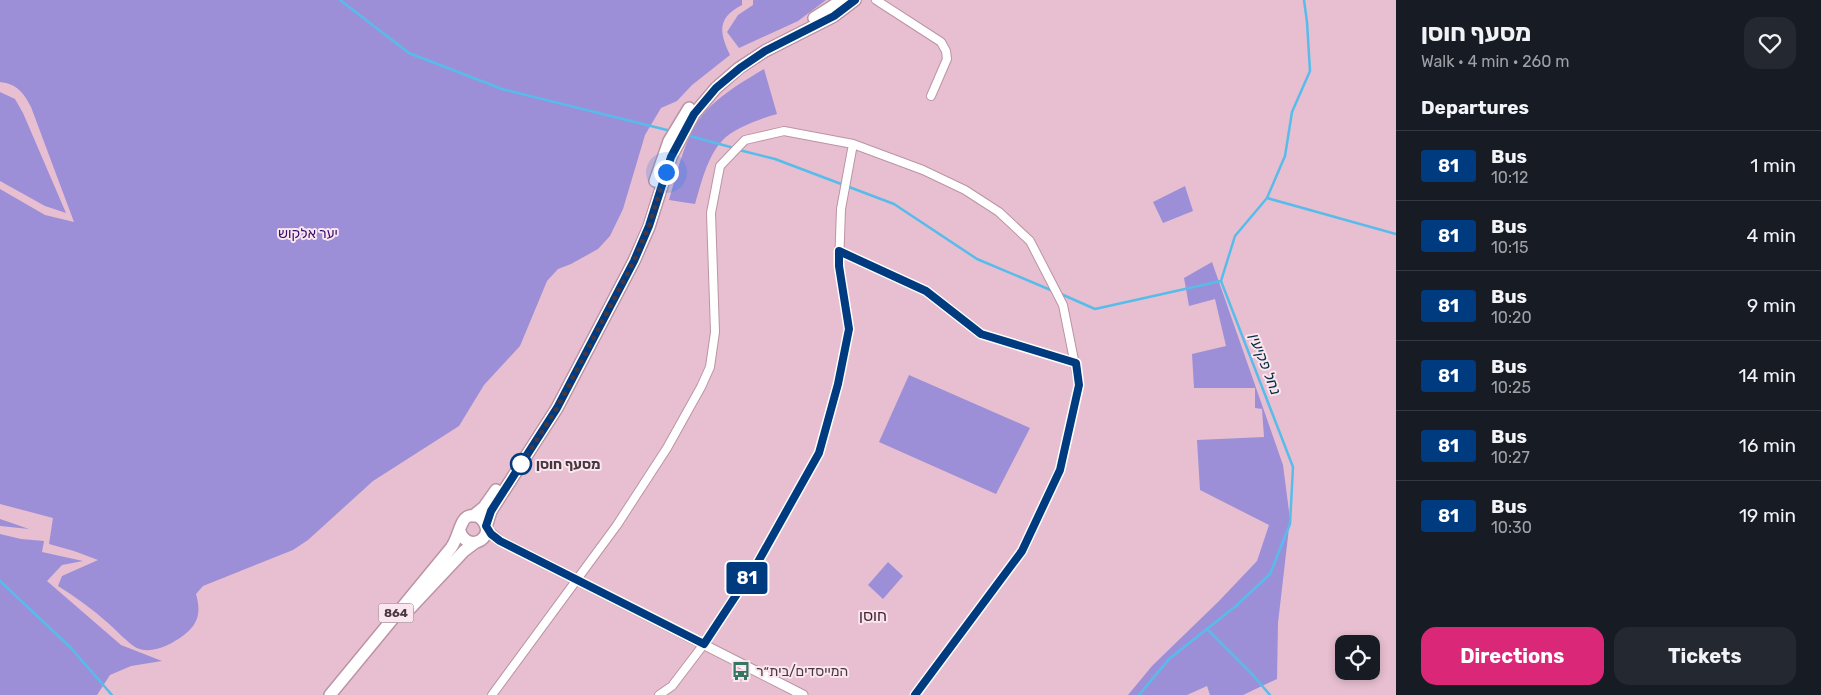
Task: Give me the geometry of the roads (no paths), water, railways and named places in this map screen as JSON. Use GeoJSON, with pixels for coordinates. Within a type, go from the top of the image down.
{"type":"FeatureCollection","features":[{"type":"Feature","properties":{"kind":"main road"},"geometry":{"type":"LineString","coordinates":[[842,0],[820,15],[751,51],[707,87],[686,112],[664,153],[636,241],[540,423],[480,511],[462,522],[460,531],[467,542],[478,542],[484,538],[491,511],[557,408],[634,261],[649,226],[671,157],[694,114],[716,88],[740,68],[765,51],[834,16],[855,0]]}},
{"type":"Feature","properties":{"kind":"main road"},"geometry":{"type":"LineString","coordinates":[[473,516],[481,518],[486,528]]}},
{"type":"Feature","properties":{"kind":"main road","name":"864"},"geometry":{"type":"LineString","coordinates":[[330,695],[451,548],[460,531]]}},
{"type":"Feature","properties":{"kind":"main road","name":"864"},"geometry":{"type":"LineString","coordinates":[[338,695],[395,625],[464,551],[478,542]]}},
{"type":"Feature","properties":{"kind":"street"},"geometry":{"type":"LineString","coordinates":[[876,0],[941,42],[946,51],[947,58],[931,96]]}},
{"type":"Feature","properties":{"kind":"street"},"geometry":{"type":"LineString","coordinates":[[492,695],[617,525],[667,448],[702,387],[710,366],[715,332],[711,213],[720,166],[745,140],[784,131],[853,144],[923,170],[965,190],[999,212],[1030,241],[1063,305],[1079,385],[1060,470],[1022,551],[915,695]]}},
{"type":"Feature","properties":{"kind":"street"},"geometry":{"type":"LineString","coordinates":[[659,695],[672,686],[704,644],[758,562],[819,453],[838,384],[849,329],[839,266],[839,251],[841,209],[853,144]]}},
{"type":"Feature","properties":{"kind":"street"},"geometry":{"type":"LineString","coordinates":[[839,251],[926,291],[981,334],[1076,363]]}},
{"type":"Feature","properties":{"kind":"street"},"geometry":{"type":"LineString","coordinates":[[486,528],[500,541]]}},
{"type":"Feature","properties":{"kind":"street"},"geometry":{"type":"LineString","coordinates":[[478,542],[491,539],[500,541],[803,695]]}},
{"type":"Feature","properties":{"kind":"waterway"},"geometry":{"type":"LineString","coordinates":[[340,0],[409,53],[502,89],[671,131]]}},
{"type":"Feature","properties":{"kind":"waterway","name":"נחל פקיעין"},"geometry":{"type":"LineString","coordinates":[[1139,695],[1169,659],[1236,606],[1270,574],[1290,524],[1293,467],[1221,281],[1235,236],[1267,198],[1285,156],[1292,112],[1310,71],[1304,0]]}},
{"type":"Feature","properties":{"kind":"waterway"},"geometry":{"type":"LineString","coordinates":[[686,135],[734,148]]}},
{"type":"Feature","properties":{"kind":"waterway"},"geometry":{"type":"LineString","coordinates":[[739,150],[775,159],[894,204],[977,259],[1053,291]]}},
{"type":"Feature","properties":{"kind":"waterway"},"geometry":{"type":"LineString","coordinates":[[1267,198],[1396,234]]}},
{"type":"Feature","properties":{"kind":"waterway"},"geometry":{"type":"LineString","coordinates":[[1061,294],[1095,309],[1221,281]]}},
{"type":"Feature","properties":{"kind":"waterway"},"geometry":{"type":"LineString","coordinates":[[0,581],[70,647],[112,695]]}},
{"type":"Feature","properties":{"kind":"waterway"},"geometry":{"type":"LineString","coordinates":[[1207,629],[1270,695]]}},
{"type":"Feature","properties":{"kind":"place","name":"מסעף חוסן"},"geometry":{"type":"Point","coordinates":[521,464]}},
{"type":"Feature","properties":{"kind":"place","name":"המייסדים/בית״ר"},"geometry":{"type":"Point","coordinates":[741,671]}},
{"type":"Feature","properties":{"kind":"district","name":"חוסן"},"geometry":{"type":"Point","coordinates":[873,615]}},
{"type":"Feature","properties":{"kind":"park label","name":"יער אלקוש"},"geometry":{"type":"Point","coordinates":[308,233]}}]}
